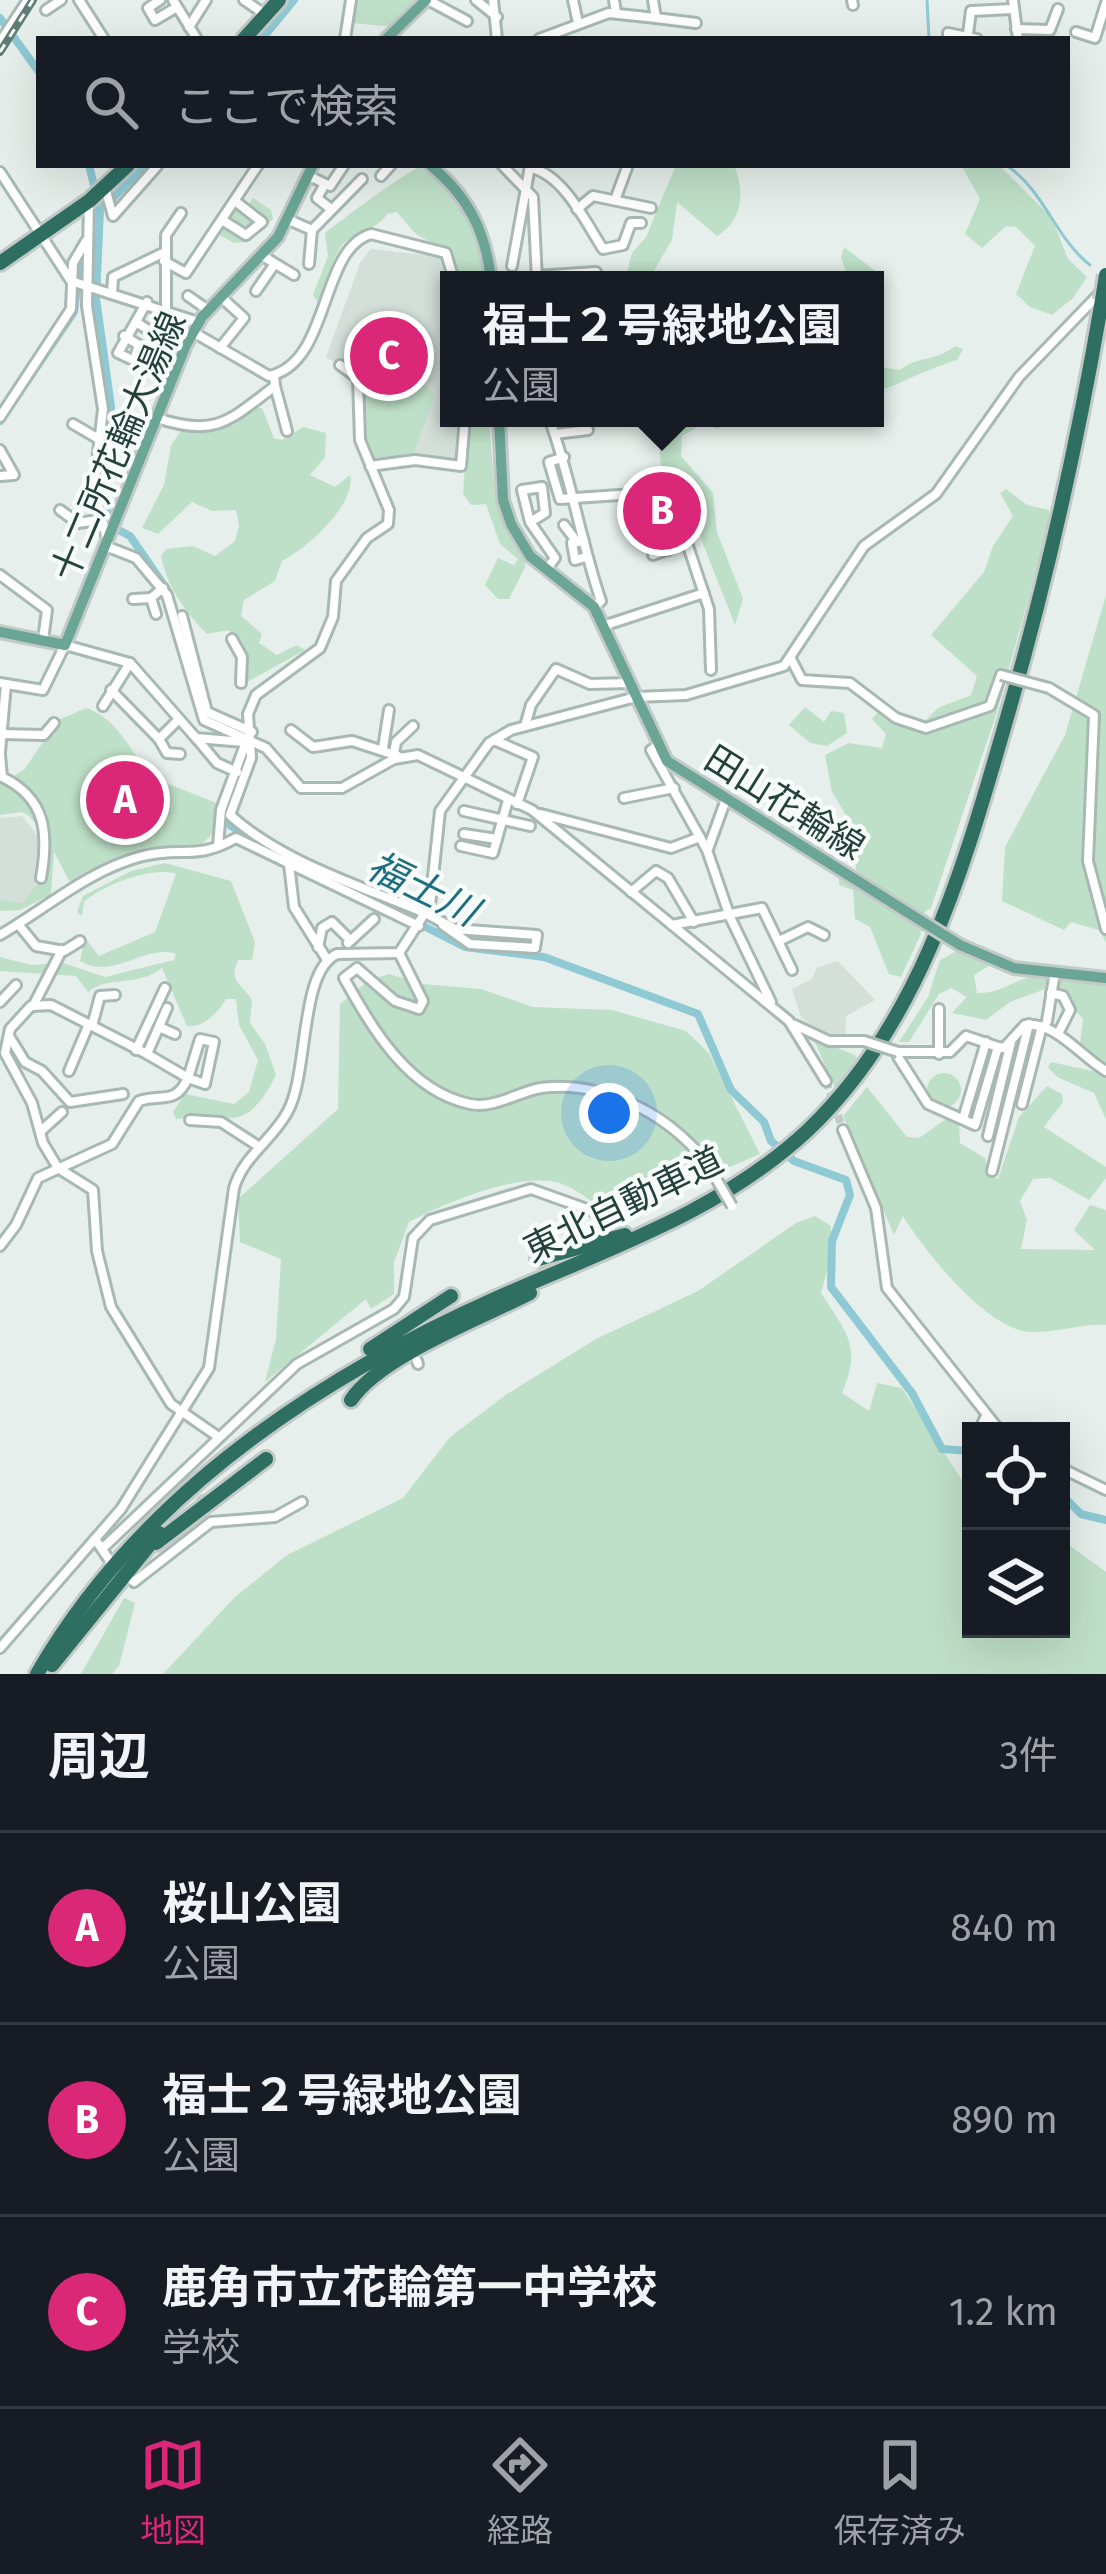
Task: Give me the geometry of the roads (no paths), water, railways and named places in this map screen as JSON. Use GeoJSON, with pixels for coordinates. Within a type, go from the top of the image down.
{"type":"FeatureCollection","features":[{"type":"Feature","properties":{"kind":"highway"},"geometry":{"type":"LineString","coordinates":[[247,36],[279,0]]}},
{"type":"Feature","properties":{"kind":"highway"},"geometry":{"type":"LineString","coordinates":[[0,263],[89,201],[125,168]]}},
{"type":"Feature","properties":{"kind":"highway","name":"東北自動車道"},"geometry":{"type":"LineString","coordinates":[[792,1149],[874,1052],[905,1001],[945,909],[1030,637],[1071,468],[1106,275]]}},
{"type":"Feature","properties":{"kind":"highway","name":"東北自動車道"},"geometry":{"type":"LineString","coordinates":[[46,1674],[122,1579],[201,1493],[310,1406],[388,1357],[670,1232],[777,1161],[845,1102],[880,1056],[921,985],[952,912],[1046,605],[1106,321]]}},
{"type":"Feature","properties":{"kind":"highway","name":"東北自動車道"},"geometry":{"type":"LineString","coordinates":[[37,1674],[119,1561],[266,1428],[385,1351],[692,1211],[777,1161]]}},
{"type":"Feature","properties":{"kind":"highway"},"geometry":{"type":"LineString","coordinates":[[538,1259],[692,1211]]}},
{"type":"Feature","properties":{"kind":"highway"},"geometry":{"type":"LineString","coordinates":[[351,1400],[367,1382],[396,1364],[530,1293]]}},
{"type":"Feature","properties":{"kind":"highway"},"geometry":{"type":"LineString","coordinates":[[266,1428],[333,1375],[451,1296]]}},
{"type":"Feature","properties":{"kind":"highway"},"geometry":{"type":"LineString","coordinates":[[122,1579],[176,1524],[266,1460]]}},
{"type":"Feature","properties":{"kind":"main road"},"geometry":{"type":"LineString","coordinates":[[389,36],[427,0]]}},
{"type":"Feature","properties":{"kind":"main road"},"geometry":{"type":"LineString","coordinates":[[433,168],[460,194],[482,229],[489,271]]}},
{"type":"Feature","properties":{"kind":"main road","name":"十二所花輪大湯線"},"geometry":{"type":"LineString","coordinates":[[65,645],[196,327],[290,220],[311,171]]}},
{"type":"Feature","properties":{"kind":"main road","name":"田山花輪線"},"geometry":{"type":"LineString","coordinates":[[500,427],[506,511],[530,556],[594,607],[606,625],[656,746],[682,775],[960,945],[1014,968],[1106,978]]}},
{"type":"Feature","properties":{"kind":"main road"},"geometry":{"type":"LineString","coordinates":[[0,632],[65,645]]}},
{"type":"Feature","properties":{"kind":"street"},"geometry":{"type":"LineString","coordinates":[[2,38],[28,0]]}},
{"type":"Feature","properties":{"kind":"street"},"geometry":{"type":"LineString","coordinates":[[46,10],[61,0]]}},
{"type":"Feature","properties":{"kind":"street"},"geometry":{"type":"LineString","coordinates":[[79,0],[102,36]]}},
{"type":"Feature","properties":{"kind":"street"},"geometry":{"type":"LineString","coordinates":[[160,0],[148,8],[155,20],[175,2],[195,36]]}},
{"type":"Feature","properties":{"kind":"street"},"geometry":{"type":"LineString","coordinates":[[189,27],[206,0]]}},
{"type":"Feature","properties":{"kind":"street"},"geometry":{"type":"LineString","coordinates":[[244,0],[266,15]]}},
{"type":"Feature","properties":{"kind":"street"},"geometry":{"type":"LineString","coordinates":[[345,36],[351,0]]}},
{"type":"Feature","properties":{"kind":"street"},"geometry":{"type":"LineString","coordinates":[[427,0],[467,21]]}},
{"type":"Feature","properties":{"kind":"street"},"geometry":{"type":"LineString","coordinates":[[476,0],[496,17]]}},
{"type":"Feature","properties":{"kind":"street"},"geometry":{"type":"LineString","coordinates":[[493,0],[497,36]]}},
{"type":"Feature","properties":{"kind":"street"},"geometry":{"type":"LineString","coordinates":[[573,0],[578,23]]}},
{"type":"Feature","properties":{"kind":"street"},"geometry":{"type":"LineString","coordinates":[[614,0],[616,12]]}},
{"type":"Feature","properties":{"kind":"street"},"geometry":{"type":"LineString","coordinates":[[652,0],[656,17]]}},
{"type":"Feature","properties":{"kind":"street"},"geometry":{"type":"LineString","coordinates":[[1076,32],[1095,38],[1106,3]]}},
{"type":"Feature","properties":{"kind":"street"},"geometry":{"type":"LineString","coordinates":[[973,36],[971,10],[1012,4],[1017,34],[1050,30],[1058,9]]}},
{"type":"Feature","properties":{"kind":"street"},"geometry":{"type":"LineString","coordinates":[[546,36],[616,12],[696,23]]}},
{"type":"Feature","properties":{"kind":"street"},"geometry":{"type":"LineString","coordinates":[[104,187],[113,216],[155,168]]}},
{"type":"Feature","properties":{"kind":"street"},"geometry":{"type":"LineString","coordinates":[[165,256],[186,273],[256,168]]}},
{"type":"Feature","properties":{"kind":"street"},"geometry":{"type":"LineString","coordinates":[[311,171],[333,185],[342,168]]}},
{"type":"Feature","properties":{"kind":"street"},"geometry":{"type":"LineString","coordinates":[[381,176],[388,168]]}},
{"type":"Feature","properties":{"kind":"street"},"geometry":{"type":"LineString","coordinates":[[506,168],[528,187],[536,225],[536,271]]}},
{"type":"Feature","properties":{"kind":"street"},"geometry":{"type":"LineString","coordinates":[[512,266],[531,168]]}},
{"type":"Feature","properties":{"kind":"street"},"geometry":{"type":"LineString","coordinates":[[534,168],[543,171],[577,209],[603,249],[623,244],[631,223],[641,223]]}},
{"type":"Feature","properties":{"kind":"street"},"geometry":{"type":"LineString","coordinates":[[615,200],[629,168]]}},
{"type":"Feature","properties":{"kind":"street"},"geometry":{"type":"LineString","coordinates":[[0,172],[41,236],[81,286],[166,309],[274,381],[287,431]]}},
{"type":"Feature","properties":{"kind":"street"},"geometry":{"type":"LineString","coordinates":[[308,264],[312,230],[362,179]]}},
{"type":"Feature","properties":{"kind":"street"},"geometry":{"type":"LineString","coordinates":[[325,184],[317,198],[332,210]]}},
{"type":"Feature","properties":{"kind":"street"},"geometry":{"type":"LineString","coordinates":[[577,209],[593,196],[651,208]]}},
{"type":"Feature","properties":{"kind":"street"},"geometry":{"type":"LineString","coordinates":[[0,417],[81,286],[89,201]]}},
{"type":"Feature","properties":{"kind":"street"},"geometry":{"type":"LineString","coordinates":[[222,220],[246,236],[262,223],[235,201]]}},
{"type":"Feature","properties":{"kind":"street"},"geometry":{"type":"LineString","coordinates":[[166,309],[166,235],[181,213]]}},
{"type":"Feature","properties":{"kind":"street"},"geometry":{"type":"LineString","coordinates":[[290,220],[312,230]]}},
{"type":"Feature","properties":{"kind":"street"},"geometry":{"type":"LineString","coordinates":[[157,418],[180,426],[227,423],[274,381],[316,327],[348,248],[364,236],[438,249],[451,262],[452,271]]}},
{"type":"Feature","properties":{"kind":"street"},"geometry":{"type":"LineString","coordinates":[[88,238],[76,255],[103,410],[98,438],[98,520],[110,542],[136,558],[163,589],[204,720],[269,751],[296,785],[306,790],[342,788],[397,756],[418,754],[538,814],[671,848],[700,836]]}},
{"type":"Feature","properties":{"kind":"street"},"geometry":{"type":"LineString","coordinates":[[262,255],[294,275]]}},
{"type":"Feature","properties":{"kind":"street"},"geometry":{"type":"LineString","coordinates":[[110,294],[113,278],[165,256]]}},
{"type":"Feature","properties":{"kind":"street"},"geometry":{"type":"LineString","coordinates":[[247,270],[259,287],[274,265]]}},
{"type":"Feature","properties":{"kind":"street"},"geometry":{"type":"LineString","coordinates":[[399,953],[427,914],[436,824],[460,777],[493,740],[526,725],[636,697],[686,695],[775,672],[791,658],[864,546],[929,502],[1019,377],[1104,294]]}},
{"type":"Feature","properties":{"kind":"street"},"geometry":{"type":"LineString","coordinates":[[188,296],[208,310]]}},
{"type":"Feature","properties":{"kind":"street"},"geometry":{"type":"LineString","coordinates":[[220,296],[244,319],[220,347]]}},
{"type":"Feature","properties":{"kind":"street"},"geometry":{"type":"LineString","coordinates":[[135,361],[118,353],[147,302]]}},
{"type":"Feature","properties":{"kind":"street"},"geometry":{"type":"LineString","coordinates":[[136,322],[154,332]]}},
{"type":"Feature","properties":{"kind":"street"},"geometry":{"type":"LineString","coordinates":[[124,336],[140,345],[136,354],[176,369]]}},
{"type":"Feature","properties":{"kind":"street"},"geometry":{"type":"LineString","coordinates":[[218,846],[221,810],[253,733],[248,714],[253,701],[267,683],[320,648],[333,617],[336,580],[367,538],[388,524],[389,510],[358,428],[358,378],[340,365]]}},
{"type":"Feature","properties":{"kind":"street"},"geometry":{"type":"LineString","coordinates":[[74,424],[98,438]]}},
{"type":"Feature","properties":{"kind":"street"},"geometry":{"type":"LineString","coordinates":[[370,466],[415,460],[461,466],[464,427]]}},
{"type":"Feature","properties":{"kind":"street"},"geometry":{"type":"LineString","coordinates":[[552,427],[576,495],[581,542],[601,601],[594,607]]}},
{"type":"Feature","properties":{"kind":"street"},"geometry":{"type":"LineString","coordinates":[[555,434],[588,430]]}},
{"type":"Feature","properties":{"kind":"street"},"geometry":{"type":"LineString","coordinates":[[0,450],[14,475],[0,476]]}},
{"type":"Feature","properties":{"kind":"street"},"geometry":{"type":"LineString","coordinates":[[564,457],[549,462],[560,499],[649,493],[668,550]]}},
{"type":"Feature","properties":{"kind":"street"},"geometry":{"type":"LineString","coordinates":[[530,522],[545,513],[542,488],[522,490],[530,522],[555,558],[547,569]]}},
{"type":"Feature","properties":{"kind":"street"},"geometry":{"type":"LineString","coordinates":[[61,510],[78,523],[98,520]]}},
{"type":"Feature","properties":{"kind":"street"},"geometry":{"type":"LineString","coordinates":[[564,525],[581,542]]}},
{"type":"Feature","properties":{"kind":"street"},"geometry":{"type":"LineString","coordinates":[[653,555],[687,543],[704,593],[712,670]]}},
{"type":"Feature","properties":{"kind":"street"},"geometry":{"type":"LineString","coordinates":[[0,575],[47,610],[43,640]]}},
{"type":"Feature","properties":{"kind":"street"},"geometry":{"type":"LineString","coordinates":[[133,599],[151,598],[163,589]]}},
{"type":"Feature","properties":{"kind":"street"},"geometry":{"type":"LineString","coordinates":[[606,625],[704,593]]}},
{"type":"Feature","properties":{"kind":"street"},"geometry":{"type":"LineString","coordinates":[[151,598],[156,614]]}},
{"type":"Feature","properties":{"kind":"street"},"geometry":{"type":"LineString","coordinates":[[182,616],[207,712],[253,733]]}},
{"type":"Feature","properties":{"kind":"street"},"geometry":{"type":"LineString","coordinates":[[232,640],[242,658],[241,683]]}},
{"type":"Feature","properties":{"kind":"street"},"geometry":{"type":"LineString","coordinates":[[40,878],[43,820],[28,791],[2,777],[3,683],[43,690],[65,645],[130,663],[217,764],[237,772]]}},
{"type":"Feature","properties":{"kind":"street"},"geometry":{"type":"LineString","coordinates":[[791,658],[802,680],[850,683],[896,718],[926,728],[990,706],[1001,676],[1049,688],[1094,715],[1088,861],[1106,929]]}},
{"type":"Feature","properties":{"kind":"street"},"geometry":{"type":"LineString","coordinates":[[103,706],[130,663]]}},
{"type":"Feature","properties":{"kind":"street"},"geometry":{"type":"LineString","coordinates":[[526,725],[537,693],[556,669],[590,684],[631,683]]}},
{"type":"Feature","properties":{"kind":"street"},"geometry":{"type":"LineString","coordinates":[[233,672],[253,701]]}},
{"type":"Feature","properties":{"kind":"street"},"geometry":{"type":"LineString","coordinates":[[111,690],[159,739],[164,751],[180,754]]}},
{"type":"Feature","properties":{"kind":"street"},"geometry":{"type":"LineString","coordinates":[[159,739],[197,706]]}},
{"type":"Feature","properties":{"kind":"street"},"geometry":{"type":"LineString","coordinates":[[383,748],[389,710]]}},
{"type":"Feature","properties":{"kind":"street"},"geometry":{"type":"LineString","coordinates":[[3,734],[44,735],[54,722]]}},
{"type":"Feature","properties":{"kind":"street"},"geometry":{"type":"LineString","coordinates":[[397,756],[396,742],[413,726]]}},
{"type":"Feature","properties":{"kind":"street"},"geometry":{"type":"LineString","coordinates":[[291,730],[313,747],[333,740],[383,748],[397,756]]}},
{"type":"Feature","properties":{"kind":"street"},"geometry":{"type":"LineString","coordinates":[[196,738],[249,744]]}},
{"type":"Feature","properties":{"kind":"street"},"geometry":{"type":"LineString","coordinates":[[461,846],[493,853],[503,818],[533,757],[493,740]]}},
{"type":"Feature","properties":{"kind":"street"},"geometry":{"type":"LineString","coordinates":[[249,744],[230,815],[246,830],[338,878],[427,914],[470,944],[535,948],[537,935],[443,925]]}},
{"type":"Feature","properties":{"kind":"street"},"geometry":{"type":"LineString","coordinates":[[656,746],[651,750],[707,850],[730,917],[776,1010]]}},
{"type":"Feature","properties":{"kind":"street"},"geometry":{"type":"LineString","coordinates":[[624,798],[674,788]]}},
{"type":"Feature","properties":{"kind":"street"},"geometry":{"type":"LineString","coordinates":[[707,850],[725,802]]}},
{"type":"Feature","properties":{"kind":"street"},"geometry":{"type":"LineString","coordinates":[[464,811],[530,826]]}},
{"type":"Feature","properties":{"kind":"street"},"geometry":{"type":"LineString","coordinates":[[538,814],[789,1021],[829,1041],[864,1041],[898,1052],[950,1052],[966,1036],[998,1047]]}},
{"type":"Feature","properties":{"kind":"street"},"geometry":{"type":"LineString","coordinates":[[464,833],[497,839]]}},
{"type":"Feature","properties":{"kind":"street"},"geometry":{"type":"LineString","coordinates":[[0,934],[43,905],[136,858],[176,851],[207,855],[236,838],[419,926]]}},
{"type":"Feature","properties":{"kind":"street"},"geometry":{"type":"LineString","coordinates":[[289,862],[294,907],[326,958]]}},
{"type":"Feature","properties":{"kind":"street"},"geometry":{"type":"LineString","coordinates":[[631,892],[656,871],[668,878],[694,922]]}},
{"type":"Feature","properties":{"kind":"street"},"geometry":{"type":"LineString","coordinates":[[671,925],[762,908],[792,970]]}},
{"type":"Feature","properties":{"kind":"street"},"geometry":{"type":"LineString","coordinates":[[340,953],[374,919]]}},
{"type":"Feature","properties":{"kind":"street"},"geometry":{"type":"LineString","coordinates":[[318,947],[322,928],[332,922],[350,940]]}},
{"type":"Feature","properties":{"kind":"street"},"geometry":{"type":"LineString","coordinates":[[18,924],[36,946],[62,950]]}},
{"type":"Feature","properties":{"kind":"street"},"geometry":{"type":"LineString","coordinates":[[781,940],[808,927],[824,935]]}},
{"type":"Feature","properties":{"kind":"street"},"geometry":{"type":"LineString","coordinates":[[80,940],[62,950],[32,1006],[6,1032],[8,1062],[32,1103],[58,1168],[93,1190],[97,1251],[111,1307],[172,1404],[217,1436]]}},
{"type":"Feature","properties":{"kind":"street"},"geometry":{"type":"LineString","coordinates":[[0,1648],[95,1539],[183,1411],[215,1352],[234,1188],[258,1146],[290,1108],[316,972],[326,958],[340,953],[399,953]]}},
{"type":"Feature","properties":{"kind":"street"},"geometry":{"type":"LineString","coordinates":[[399,953],[423,1001],[419,1009],[395,1001],[357,968],[344,978],[394,1055],[415,1074],[467,1103],[486,1105],[560,1087],[602,1093],[680,1132],[713,1173],[733,1208]]}},
{"type":"Feature","properties":{"kind":"street"},"geometry":{"type":"LineString","coordinates":[[1022,1104],[1055,972]]}},
{"type":"Feature","properties":{"kind":"street"},"geometry":{"type":"LineString","coordinates":[[0,1002],[16,985]]}},
{"type":"Feature","properties":{"kind":"street"},"geometry":{"type":"LineString","coordinates":[[136,1050],[165,988]]}},
{"type":"Feature","properties":{"kind":"street"},"geometry":{"type":"LineString","coordinates":[[1052,993],[1063,996],[1070,1010],[1058,1034]]}},
{"type":"Feature","properties":{"kind":"street"},"geometry":{"type":"LineString","coordinates":[[69,1071],[100,995],[115,995]]}},
{"type":"Feature","properties":{"kind":"street"},"geometry":{"type":"LineString","coordinates":[[0,1246],[16,1225],[38,1178],[112,1144],[140,1101],[178,1095],[188,1078],[200,1039],[214,1042],[205,1084],[188,1078],[52,1005],[32,1006]]}},
{"type":"Feature","properties":{"kind":"street"},"geometry":{"type":"LineString","coordinates":[[147,1054],[167,1008]]}},
{"type":"Feature","properties":{"kind":"street"},"geometry":{"type":"LineString","coordinates":[[939,1054],[940,1010]]}},
{"type":"Feature","properties":{"kind":"street"},"geometry":{"type":"LineString","coordinates":[[789,1021],[826,1081]]}},
{"type":"Feature","properties":{"kind":"street"},"geometry":{"type":"LineString","coordinates":[[992,1171],[1029,1024]]}},
{"type":"Feature","properties":{"kind":"street"},"geometry":{"type":"LineString","coordinates":[[898,1052],[903,1069],[928,1104],[975,1125],[998,1047],[1029,1024],[1044,1024],[1106,1071]]}},
{"type":"Feature","properties":{"kind":"street"},"geometry":{"type":"LineString","coordinates":[[159,1027],[175,1034]]}},
{"type":"Feature","properties":{"kind":"street"},"geometry":{"type":"LineString","coordinates":[[6,1032],[25,1062],[42,1072],[70,1102],[123,1094]]}},
{"type":"Feature","properties":{"kind":"street"},"geometry":{"type":"LineString","coordinates":[[988,1136],[1011,1040]]}},
{"type":"Feature","properties":{"kind":"street"},"geometry":{"type":"LineString","coordinates":[[963,1119],[986,1042]]}},
{"type":"Feature","properties":{"kind":"street"},"geometry":{"type":"LineString","coordinates":[[0,1070],[8,1062]]}},
{"type":"Feature","properties":{"kind":"street"},"geometry":{"type":"LineString","coordinates":[[40,1131],[62,1112]]}},
{"type":"Feature","properties":{"kind":"street"},"geometry":{"type":"LineString","coordinates":[[190,1120],[220,1122],[258,1146]]}},
{"type":"Feature","properties":{"kind":"street"},"geometry":{"type":"LineString","coordinates":[[844,1130],[876,1208],[887,1288],[990,1422]]}},
{"type":"Feature","properties":{"kind":"street"},"geometry":{"type":"LineString","coordinates":[[104,1547],[297,1364],[395,1312],[404,1297],[413,1238],[430,1220],[531,1189],[598,1214],[713,1173]]}},
{"type":"Feature","properties":{"kind":"street"},"geometry":{"type":"LineString","coordinates":[[983,1422],[985,1418]]}},
{"type":"Feature","properties":{"kind":"street"},"geometry":{"type":"LineString","coordinates":[[1070,1472],[1106,1490]]}},
{"type":"Feature","properties":{"kind":"street"},"geometry":{"type":"LineString","coordinates":[[122,1579],[134,1582],[214,1516],[275,1517],[302,1502]]}},
{"type":"Feature","properties":{"kind":"street"},"geometry":{"type":"LineString","coordinates":[[95,1539],[110,1561]]}},
{"type":"Feature","properties":{"kind":"waterway","name":"福士川"},"geometry":{"type":"LineString","coordinates":[[264,36],[294,0]]}},
{"type":"Feature","properties":{"kind":"waterway"},"geometry":{"type":"LineString","coordinates":[[927,0],[929,36]]}},
{"type":"Feature","properties":{"kind":"waterway"},"geometry":{"type":"LineString","coordinates":[[0,18],[36,68]]}},
{"type":"Feature","properties":{"kind":"waterway","name":"福士川"},"geometry":{"type":"LineString","coordinates":[[90,168],[100,210],[96,298],[111,407],[103,485],[109,525],[130,536],[168,591]]}},
{"type":"Feature","properties":{"kind":"waterway","name":"福士川"},"geometry":{"type":"LineString","coordinates":[[112,199],[142,168]]}},
{"type":"Feature","properties":{"kind":"waterway"},"geometry":{"type":"LineString","coordinates":[[1010,168],[1090,265]]}},
{"type":"Feature","properties":{"kind":"waterway","name":"福士川"},"geometry":{"type":"LineString","coordinates":[[0,421],[74,312],[81,253]]}},
{"type":"Feature","properties":{"kind":"waterway","name":"福士川"},"geometry":{"type":"LineString","coordinates":[[201,709],[214,722],[246,734],[249,744]]}},
{"type":"Feature","properties":{"kind":"waterway","name":"福士川"},"geometry":{"type":"LineString","coordinates":[[245,764],[224,816],[231,826],[273,850]]}},
{"type":"Feature","properties":{"kind":"waterway","name":"福士川"},"geometry":{"type":"LineString","coordinates":[[329,878],[465,947],[544,957],[698,1014],[731,1090],[764,1122],[771,1141],[794,1161],[846,1180],[850,1195],[832,1241],[831,1287],[912,1393],[942,1449],[962,1450]]}},
{"type":"Feature","properties":{"kind":"waterway","name":"福士川"},"geometry":{"type":"LineString","coordinates":[[1070,1503],[1081,1514],[1106,1520]]}},
{"type":"Feature","properties":{"kind":"tunnel"},"geometry":{"type":"LineString","coordinates":[[826,1081],[843,1130]]}},
{"type":"Feature","properties":{"kind":"tunnel"},"geometry":{"type":"LineString","coordinates":[[184,1477],[212,1513]]}},
{"type":"Feature","properties":{"kind":"railway"},"geometry":{"type":"LineString","coordinates":[[0,52],[33,0]]}},
{"type":"Feature","properties":{"kind":"place","name":"鹿角市立花輪第一中学校"},"geometry":{"type":"Point","coordinates":[389,356]}},
{"type":"Feature","properties":{"kind":"place","name":"福士２号緑地公園"},"geometry":{"type":"Point","coordinates":[662,511]}},
{"type":"Feature","properties":{"kind":"place","name":"桜山公園"},"geometry":{"type":"Point","coordinates":[125,800]}}]}
